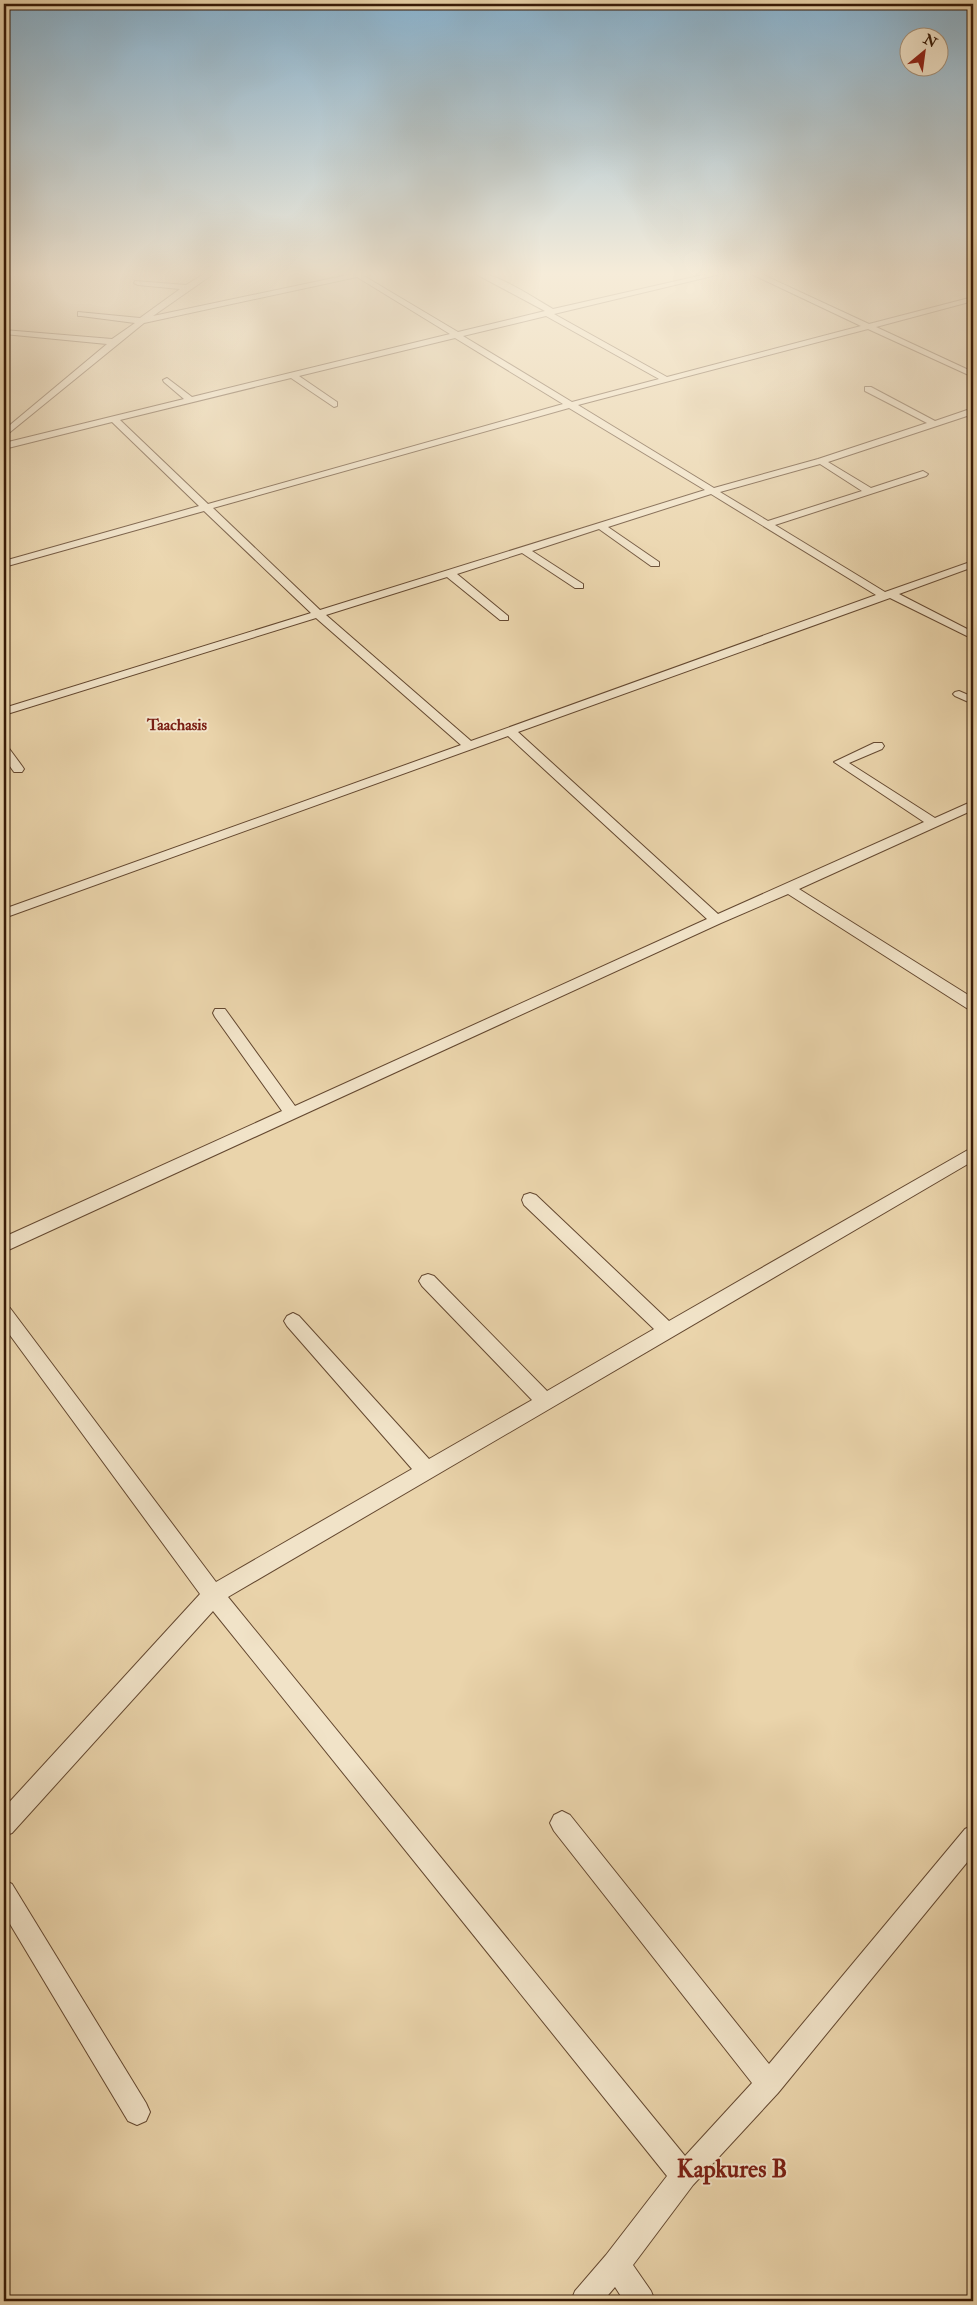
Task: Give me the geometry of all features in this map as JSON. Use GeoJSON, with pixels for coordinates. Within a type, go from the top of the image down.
{"type":"FeatureCollection","features":[{"type":"Feature","properties":{"kind":"street"},"geometry":{"type":"LineString","coordinates":[[4,434],[69,380]]}},
{"type":"Feature","properties":{"kind":"street"},"geometry":{"type":"LineString","coordinates":[[167,380],[192,401]]}},
{"type":"Feature","properties":{"kind":"street"},"geometry":{"type":"LineString","coordinates":[[4,446],[279,380]]}},
{"type":"Feature","properties":{"kind":"street"},"geometry":{"type":"LineString","coordinates":[[298,380],[334,404]]}},
{"type":"Feature","properties":{"kind":"street"},"geometry":{"type":"LineString","coordinates":[[528,380],[766,525],[887,594],[973,636]]}},
{"type":"Feature","properties":{"kind":"street"},"geometry":{"type":"LineString","coordinates":[[4,564],[569,405],[667,380]]}},
{"type":"Feature","properties":{"kind":"street"},"geometry":{"type":"LineString","coordinates":[[868,389],[933,423]]}},
{"type":"Feature","properties":{"kind":"street"},"geometry":{"type":"LineString","coordinates":[[4,712],[320,615],[712,491],[821,461],[973,411]]}},
{"type":"Feature","properties":{"kind":"street"},"geometry":{"type":"LineString","coordinates":[[115,420],[320,615],[470,746]]}},
{"type":"Feature","properties":{"kind":"street"},"geometry":{"type":"LineString","coordinates":[[821,461],[869,491]]}},
{"type":"Feature","properties":{"kind":"street"},"geometry":{"type":"LineString","coordinates":[[766,525],[923,474]]}},
{"type":"Feature","properties":{"kind":"street"},"geometry":{"type":"LineString","coordinates":[[601,526],[655,564]]}},
{"type":"Feature","properties":{"kind":"street"},"geometry":{"type":"LineString","coordinates":[[524,550],[579,586]]}},
{"type":"Feature","properties":{"kind":"street"},"geometry":{"type":"LineString","coordinates":[[4,914],[973,564]]}},
{"type":"Feature","properties":{"kind":"street"},"geometry":{"type":"LineString","coordinates":[[449,573],[504,618]]}},
{"type":"Feature","properties":{"kind":"street"},"geometry":{"type":"LineString","coordinates":[[958,694],[973,701]]}},
{"type":"Feature","properties":{"kind":"street"},"geometry":{"type":"LineString","coordinates":[[511,732],[716,920]]}},
{"type":"Feature","properties":{"kind":"street"},"geometry":{"type":"LineString","coordinates":[[878,746],[840,762],[934,823]]}},
{"type":"Feature","properties":{"kind":"street"},"geometry":{"type":"LineString","coordinates":[[4,750],[18,769]]}},
{"type":"Feature","properties":{"kind":"street"},"geometry":{"type":"LineString","coordinates":[[4,1245],[716,920],[789,889],[973,805]]}},
{"type":"Feature","properties":{"kind":"street"},"geometry":{"type":"LineString","coordinates":[[789,889],[973,1005]]}},
{"type":"Feature","properties":{"kind":"street"},"geometry":{"type":"LineString","coordinates":[[220,1013],[292,1114]]}},
{"type":"Feature","properties":{"kind":"street"},"geometry":{"type":"LineString","coordinates":[[4,1824],[213,1595],[973,1153]]}},
{"type":"Feature","properties":{"kind":"street"},"geometry":{"type":"LineString","coordinates":[[530,1200],[668,1331]]}},
{"type":"Feature","properties":{"kind":"street"},"geometry":{"type":"LineString","coordinates":[[428,1281],[546,1402]]}},
{"type":"Feature","properties":{"kind":"street"},"geometry":{"type":"LineString","coordinates":[[4,1313],[213,1595],[684,2176]]}},
{"type":"Feature","properties":{"kind":"street"},"geometry":{"type":"LineString","coordinates":[[293,1322],[427,1471]]}},
{"type":"Feature","properties":{"kind":"street"},"geometry":{"type":"LineString","coordinates":[[562,1823],[768,2084]]}},
{"type":"Feature","properties":{"kind":"street"},"geometry":{"type":"LineString","coordinates":[[586,2301],[684,2176],[768,2084],[973,1837]]}},
{"type":"Feature","properties":{"kind":"street"},"geometry":{"type":"LineString","coordinates":[[4,1892],[137,2112]]}},
{"type":"Feature","properties":{"kind":"street"},"geometry":{"type":"LineString","coordinates":[[616,2265],[641,2301]]}},
{"type":"Feature","properties":{"kind":"district","name":"Taachasis"},"geometry":{"type":"Point","coordinates":[177,725]}},
{"type":"Feature","properties":{"kind":"district","name":"Kapkures B"},"geometry":{"type":"Point","coordinates":[732,2169]}}]}
